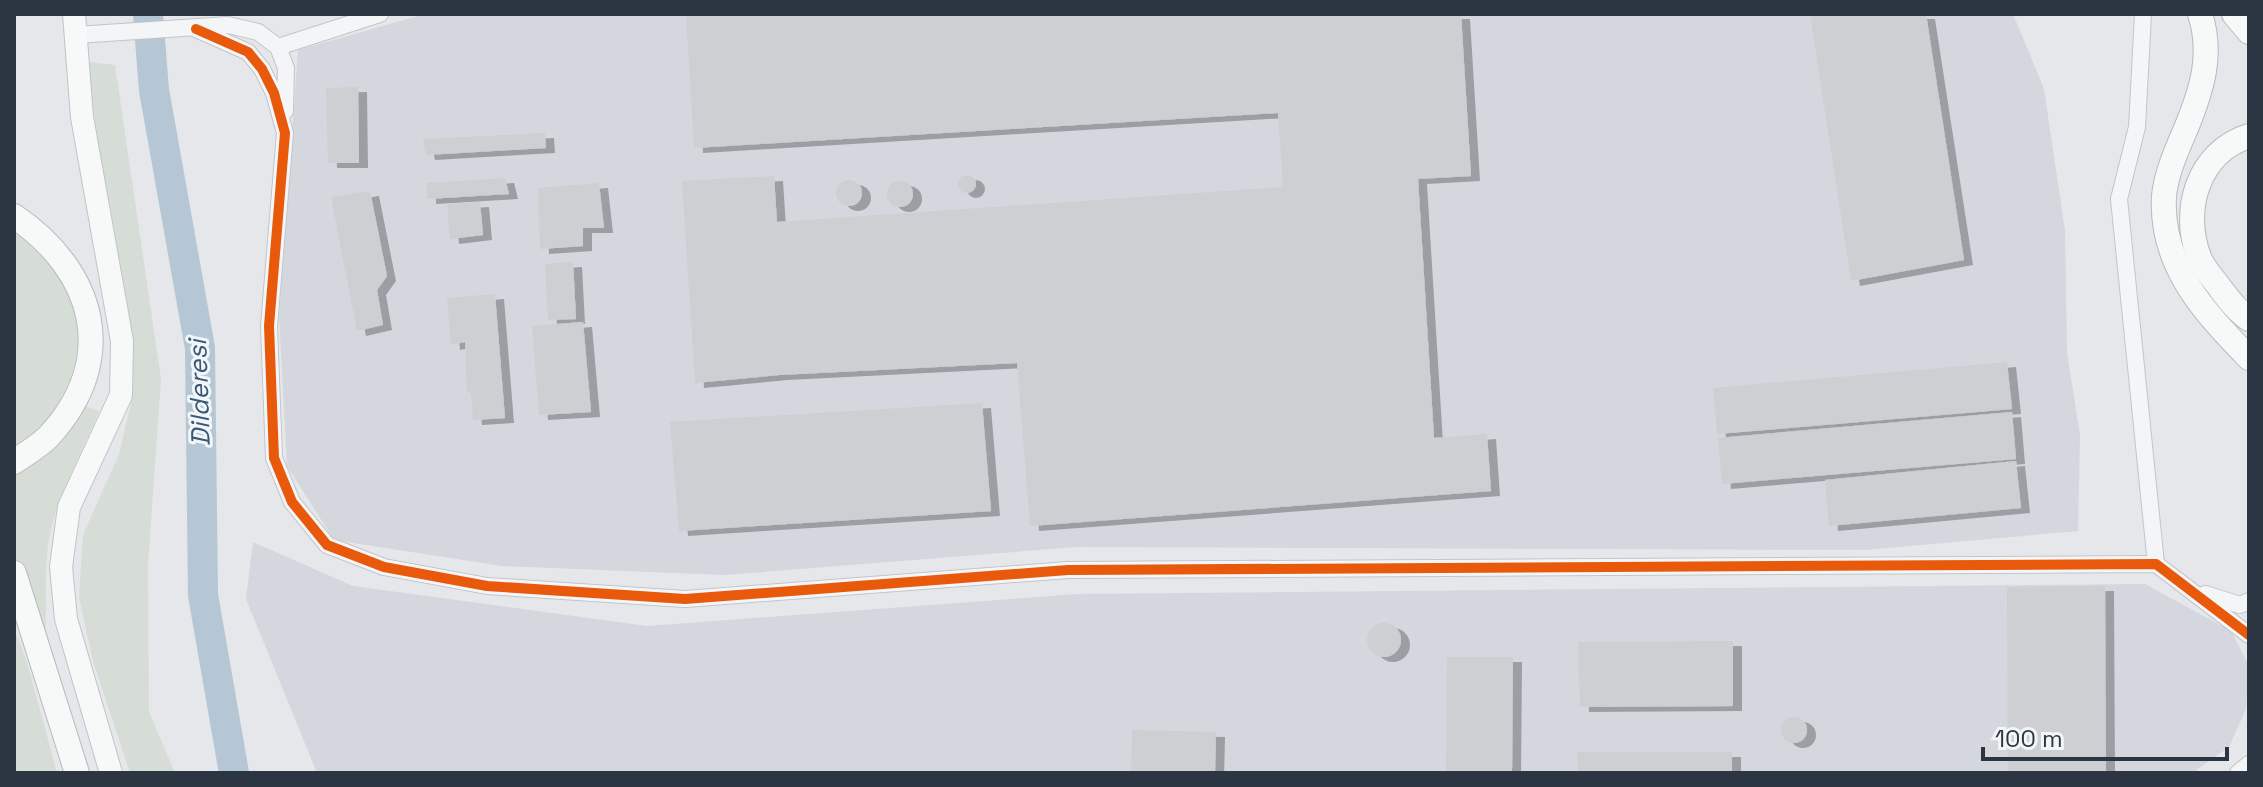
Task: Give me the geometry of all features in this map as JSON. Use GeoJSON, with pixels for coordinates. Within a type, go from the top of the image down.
{"type":"FeatureCollection","features":[{"type":"Feature","properties":{"kind":"highway"},"geometry":{"type":"LineString","coordinates":[[2200,14],[2205,38],[2205,69],[2199,98],[2164,193],[2165,215],[2170,248],[2184,282],[2249,358]]}},
{"type":"Feature","properties":{"kind":"highway"},"geometry":{"type":"LineString","coordinates":[[2234,14],[2249,32]]}},
{"type":"Feature","properties":{"kind":"highway"},"geometry":{"type":"LineString","coordinates":[[2249,136],[2214,155],[2200,176],[2192,216],[2200,260],[2228,299],[2249,319]]}},
{"type":"Feature","properties":{"kind":"highway"},"geometry":{"type":"LineString","coordinates":[[14,216],[29,226],[67,263],[86,302],[92,336],[88,369],[73,405],[47,438],[14,462]]}},
{"type":"Feature","properties":{"kind":"highway"},"geometry":{"type":"LineString","coordinates":[[14,573],[77,773]]}},
{"type":"Feature","properties":{"kind":"highway"},"geometry":{"type":"LineString","coordinates":[[14,611],[66,773]]}},
{"type":"Feature","properties":{"kind":"main road"},"geometry":{"type":"LineString","coordinates":[[81,28],[82,117],[122,341],[121,395],[69,507],[61,567],[66,619],[111,773]]}},
{"type":"Feature","properties":{"kind":"street"},"geometry":{"type":"LineString","coordinates":[[278,47],[380,14]]}},
{"type":"Feature","properties":{"kind":"street"},"geometry":{"type":"LineString","coordinates":[[2143,14],[2137,127],[2119,199],[2156,564]]}},
{"type":"Feature","properties":{"kind":"street"},"geometry":{"type":"LineString","coordinates":[[81,28],[196,29],[228,25],[258,32],[278,47],[286,68],[285,133],[269,326],[274,458],[292,502],[327,545],[384,567],[487,586],[685,599],[1068,570],[2156,564],[2249,635]]}},
{"type":"Feature","properties":{"kind":"street"},"geometry":{"type":"LineString","coordinates":[[196,29],[248,52],[274,93],[285,133]]}},
{"type":"Feature","properties":{"kind":"street"},"geometry":{"type":"LineString","coordinates":[[2178,581],[2215,599],[2240,605],[2249,601]]}},
{"type":"Feature","properties":{"kind":"street"},"geometry":{"type":"LineString","coordinates":[[2238,773],[2249,764]]}},
{"type":"Feature","properties":{"kind":"shaded area"},"geometry":{"type":"Polygon","coordinates":[[[425,14],[2013,14],[2044,89],[2065,231],[2067,353],[2080,435],[2078,531],[1865,550],[1077,547],[725,575],[502,566],[334,540],[287,466],[279,317],[298,50],[425,14]]]}},
{"type":"Feature","properties":{"kind":"shaded area"},"geometry":{"type":"Polygon","coordinates":[[[89,62],[115,65],[161,379],[148,565],[149,712],[175,773],[130,773],[93,661],[79,597],[83,535],[119,454],[133,394],[130,332],[113,221],[92,116],[89,62]]]}},
{"type":"Feature","properties":{"kind":"shaded area"},"geometry":{"type":"Polygon","coordinates":[[[14,226],[41,250],[72,292],[80,347],[70,389],[39,430],[14,446],[14,226]]]}},
{"type":"Feature","properties":{"kind":"shaded area"},"geometry":{"type":"Polygon","coordinates":[[[84,406],[99,411],[54,518],[47,557],[46,627],[40,630],[14,551],[14,477],[69,431],[84,406]]]}},
{"type":"Feature","properties":{"kind":"shaded area"},"geometry":{"type":"Polygon","coordinates":[[[253,542],[353,586],[647,626],[1077,594],[2145,584],[2231,631],[2249,671],[2246,709],[2229,747],[2192,773],[317,773],[246,599],[253,542]]]}},
{"type":"Feature","properties":{"kind":"shaded area"},"geometry":{"type":"Polygon","coordinates":[[[14,628],[27,662],[57,773],[14,773],[14,628]]]}},
{"type":"Feature","properties":{"kind":"building"},"geometry":{"type":"Polygon","coordinates":[[[686,14],[1461,14],[1471,176],[1418,179],[1434,438],[1487,434],[1491,491],[1030,526],[1017,363],[779,375],[695,383],[682,181],[774,176],[777,222],[1283,187],[1278,113],[694,148],[686,14]]]}},
{"type":"Feature","properties":{"kind":"building"},"geometry":{"type":"Polygon","coordinates":[[[1810,14],[1926,14],[1964,260],[1851,281],[1810,14]]]}},
{"type":"Feature","properties":{"kind":"building"},"geometry":{"type":"Polygon","coordinates":[[[358,87],[359,163],[328,163],[326,88],[358,87]]]}},
{"type":"Feature","properties":{"kind":"building"},"geometry":{"type":"Polygon","coordinates":[[[545,133],[546,148],[426,155],[423,139],[545,133]]]}},
{"type":"Feature","properties":{"kind":"building"},"geometry":{"type":"Polygon","coordinates":[[[963,175],[971,175],[976,184],[974,191],[963,193],[958,188],[958,180],[963,175]]]}},
{"type":"Feature","properties":{"kind":"building"},"geometry":{"type":"Polygon","coordinates":[[[505,178],[509,194],[427,199],[427,183],[505,178]]]}},
{"type":"Feature","properties":{"kind":"building"},"geometry":{"type":"Polygon","coordinates":[[[849,180],[858,184],[862,193],[858,202],[849,206],[840,202],[836,193],[840,184],[849,180]]]}},
{"type":"Feature","properties":{"kind":"building"},"geometry":{"type":"Polygon","coordinates":[[[900,181],[909,185],[913,194],[909,203],[900,207],[891,203],[887,194],[891,185],[900,181]]]}},
{"type":"Feature","properties":{"kind":"building"},"geometry":{"type":"Polygon","coordinates":[[[599,183],[604,228],[583,228],[583,246],[540,249],[538,188],[599,183]]]}},
{"type":"Feature","properties":{"kind":"building"},"geometry":{"type":"Polygon","coordinates":[[[370,191],[387,276],[377,290],[383,325],[357,331],[331,197],[370,191]]]}},
{"type":"Feature","properties":{"kind":"building"},"geometry":{"type":"Polygon","coordinates":[[[480,202],[483,235],[450,239],[447,204],[480,202]]]}},
{"type":"Feature","properties":{"kind":"building"},"geometry":{"type":"Polygon","coordinates":[[[573,262],[576,319],[548,320],[545,264],[573,262]]]}},
{"type":"Feature","properties":{"kind":"building"},"geometry":{"type":"Polygon","coordinates":[[[495,294],[505,418],[473,420],[471,393],[467,392],[465,342],[451,345],[447,298],[495,294]]]}},
{"type":"Feature","properties":{"kind":"building"},"geometry":{"type":"Polygon","coordinates":[[[583,322],[591,412],[539,415],[532,326],[583,322]]]}},
{"type":"Feature","properties":{"kind":"building"},"geometry":{"type":"Polygon","coordinates":[[[2007,362],[2012,409],[1717,434],[1713,388],[2007,362]]]}},
{"type":"Feature","properties":{"kind":"building"},"geometry":{"type":"Polygon","coordinates":[[[982,403],[991,511],[679,531],[670,422],[982,403]]]}},
{"type":"Feature","properties":{"kind":"building"},"geometry":{"type":"Polygon","coordinates":[[[2012,412],[2016,459],[1722,484],[1718,438],[2012,412]]]}},
{"type":"Feature","properties":{"kind":"building"},"geometry":{"type":"Polygon","coordinates":[[[2016,461],[2021,508],[1829,526],[1825,480],[2016,461]]]}},
{"type":"Feature","properties":{"kind":"building"},"geometry":{"type":"Polygon","coordinates":[[[2105,586],[2106,773],[2008,773],[2007,587],[2105,586]]]}},
{"type":"Feature","properties":{"kind":"building"},"geometry":{"type":"Polygon","coordinates":[[[1384,623],[1396,628],[1401,640],[1396,652],[1384,657],[1372,652],[1367,640],[1372,628],[1384,623]]]}},
{"type":"Feature","properties":{"kind":"building"},"geometry":{"type":"Polygon","coordinates":[[[1733,641],[1733,706],[1580,707],[1578,642],[1733,641]]]}},
{"type":"Feature","properties":{"kind":"building"},"geometry":{"type":"Polygon","coordinates":[[[1447,657],[1513,657],[1512,773],[1446,773],[1447,657]]]}},
{"type":"Feature","properties":{"kind":"building"},"geometry":{"type":"Polygon","coordinates":[[[1794,717],[1803,721],[1807,730],[1803,739],[1794,743],[1785,739],[1781,730],[1785,721],[1794,717]]]}},
{"type":"Feature","properties":{"kind":"building"},"geometry":{"type":"Polygon","coordinates":[[[1132,730],[1216,732],[1215,773],[1131,773],[1132,730]]]}},
{"type":"Feature","properties":{"kind":"building"},"geometry":{"type":"Polygon","coordinates":[[[1577,752],[1732,752],[1732,773],[1578,773],[1577,752]]]}},
{"type":"Feature","properties":{"kind":"waterway","name":"Dilderesi"},"geometry":{"type":"LineString","coordinates":[[148,14],[154,90],[200,348],[203,595],[234,773]]}},
{"type":"Feature","properties":{"kind":"cycle path"},"geometry":{"type":"LineString","coordinates":[[196,29],[248,52],[262,69],[274,93],[285,133],[269,326],[274,458],[292,502],[327,545],[384,567],[487,586],[685,599],[1068,570],[2156,564],[2249,635]]}}]}
